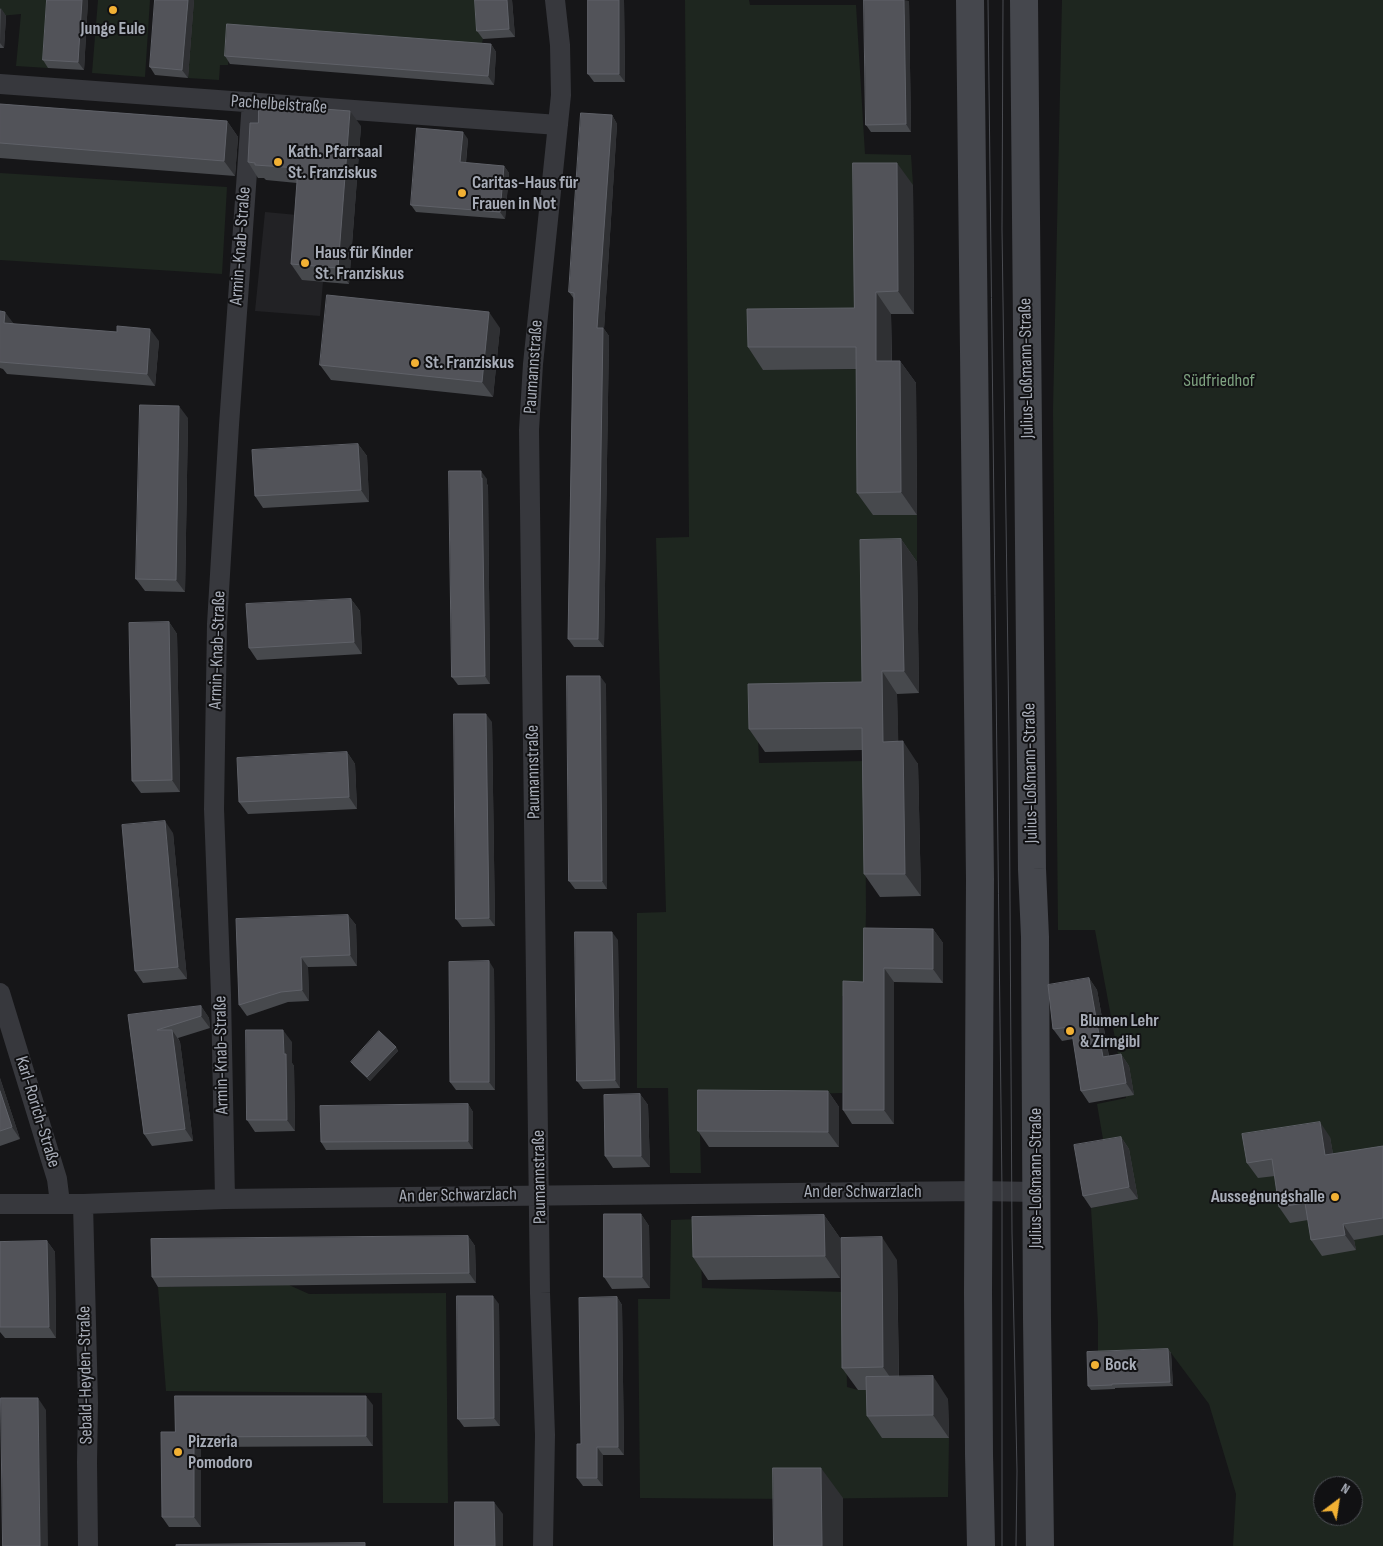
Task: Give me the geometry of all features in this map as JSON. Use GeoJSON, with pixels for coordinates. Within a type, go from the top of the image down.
{"type":"FeatureCollection","features":[{"type":"Feature","properties":{"kind":"main road"},"geometry":{"type":"LineString","coordinates":[[970,0],[980,879],[979,1454],[982,1546]]}},
{"type":"Feature","properties":{"kind":"main road","name":"Julius-Loßmann-Straße"},"geometry":{"type":"LineString","coordinates":[[1024,0],[1040,1546]]}},
{"type":"Feature","properties":{"kind":"street","name":"Paumannstraße"},"geometry":{"type":"LineString","coordinates":[[543,1546],[544,1435],[540,1293],[529,430],[532,364],[560,95],[560,45],[554,0]]}},
{"type":"Feature","properties":{"kind":"street","name":"Pachelbelstraße"},"geometry":{"type":"LineString","coordinates":[[0,84],[558,125]]}},
{"type":"Feature","properties":{"kind":"street","name":"Armin-Knab-Straße"},"geometry":{"type":"LineString","coordinates":[[225,1199],[221,995],[214,809],[217,633],[230,403],[252,102]]}},
{"type":"Feature","properties":{"kind":"street","name":"Karl-Rorich-Straße"},"geometry":{"type":"LineString","coordinates":[[0,993],[57,1179],[60,1203]]}},
{"type":"Feature","properties":{"kind":"street","name":"An der Schwarzlach"},"geometry":{"type":"LineString","coordinates":[[0,1204],[540,1195],[1036,1192]]}},
{"type":"Feature","properties":{"kind":"street","name":"Sebald-Heyden-Straße"},"geometry":{"type":"LineString","coordinates":[[83,1204],[88,1403],[88,1546]]}},
{"type":"Feature","properties":{"kind":"shaded area","name":"Haus für Kinder St. Franziskus"},"geometry":{"type":"Polygon","coordinates":[[[265,212],[352,220],[349,284],[323,282],[320,316],[255,311],[265,212]]]}},
{"type":"Feature","properties":{"kind":"green space"},"geometry":{"type":"Polygon","coordinates":[[[0,0],[53,0],[48,68],[16,66],[21,14],[0,16],[0,0]]]}},
{"type":"Feature","properties":{"kind":"green space"},"geometry":{"type":"Polygon","coordinates":[[[98,0],[150,0],[145,77],[92,73],[98,0]]]}},
{"type":"Feature","properties":{"kind":"green space"},"geometry":{"type":"Polygon","coordinates":[[[194,0],[480,0],[483,39],[481,47],[231,29],[228,65],[220,65],[219,80],[188,78],[194,0]]]}},
{"type":"Feature","properties":{"kind":"green space"},"geometry":{"type":"Polygon","coordinates":[[[685,0],[749,0],[750,5],[856,5],[865,154],[911,155],[913,185],[869,185],[870,331],[763,370],[872,369],[917,515],[917,562],[876,562],[878,705],[757,707],[759,763],[865,761],[866,912],[864,996],[842,996],[842,1093],[699,1097],[701,1173],[670,1173],[668,1088],[637,1088],[637,913],[666,912],[656,538],[689,537],[685,0]]]}},
{"type":"Feature","properties":{"kind":"green space","name":"Südfriedhof"},"geometry":{"type":"Polygon","coordinates":[[[1062,0],[1383,0],[1383,1546],[1233,1546],[1236,1494],[1209,1404],[1171,1353],[1098,1355],[1098,1323],[1091,1208],[1138,1199],[1105,1151],[1097,1104],[1126,1098],[1095,930],[1058,930],[1053,410],[1062,0]]]}},
{"type":"Feature","properties":{"kind":"green space"},"geometry":{"type":"Polygon","coordinates":[[[0,173],[227,187],[222,274],[0,260],[0,173]]]}},
{"type":"Feature","properties":{"kind":"green space"},"geometry":{"type":"Polygon","coordinates":[[[700,1219],[702,1288],[845,1292],[847,1387],[858,1390],[882,1390],[882,1438],[949,1438],[948,1497],[795,1499],[640,1498],[638,1299],[670,1299],[671,1220],[700,1219]]]}},
{"type":"Feature","properties":{"kind":"green space"},"geometry":{"type":"Polygon","coordinates":[[[289,1285],[309,1294],[446,1293],[448,1503],[383,1503],[382,1393],[166,1391],[158,1287],[289,1285]]]}},
{"type":"Feature","properties":{"kind":"building"},"geometry":{"type":"Polygon","coordinates":[[[47,0],[82,0],[78,62],[43,60],[47,0]]]}},
{"type":"Feature","properties":{"kind":"building"},"geometry":{"type":"Polygon","coordinates":[[[155,0],[188,0],[182,70],[150,67],[155,0]]]}},
{"type":"Feature","properties":{"kind":"building"},"geometry":{"type":"Polygon","coordinates":[[[475,0],[507,0],[509,29],[477,31],[475,0]]]}},
{"type":"Feature","properties":{"kind":"building"},"geometry":{"type":"Polygon","coordinates":[[[588,0],[619,0],[619,74],[588,74],[588,0]]]}},
{"type":"Feature","properties":{"kind":"building"},"geometry":{"type":"Polygon","coordinates":[[[864,0],[904,0],[906,124],[866,125],[864,0]]]}},
{"type":"Feature","properties":{"kind":"building"},"geometry":{"type":"Polygon","coordinates":[[[227,24],[491,44],[488,76],[225,56],[227,24]]]}},
{"type":"Feature","properties":{"kind":"building"},"geometry":{"type":"Polygon","coordinates":[[[0,104],[227,121],[224,161],[0,143],[0,104]]]}},
{"type":"Feature","properties":{"kind":"building"},"geometry":{"type":"Polygon","coordinates":[[[259,104],[350,111],[338,268],[291,264],[298,168],[255,165],[255,163],[248,162],[250,123],[258,123],[259,104]]]}},
{"type":"Feature","properties":{"kind":"building"},"geometry":{"type":"Polygon","coordinates":[[[581,113],[612,115],[597,328],[603,328],[598,639],[568,639],[574,293],[569,292],[581,113]]]}},
{"type":"Feature","properties":{"kind":"building"},"geometry":{"type":"Polygon","coordinates":[[[417,128],[463,132],[460,162],[504,166],[500,212],[411,205],[417,128]]]}},
{"type":"Feature","properties":{"kind":"building"},"geometry":{"type":"Polygon","coordinates":[[[853,163],[897,163],[898,291],[876,292],[876,361],[900,361],[901,492],[857,493],[856,347],[748,347],[747,309],[854,308],[853,163]]]}},
{"type":"Feature","properties":{"kind":"building","name":"St. Franziskus"},"geometry":{"type":"Polygon","coordinates":[[[327,295],[489,312],[482,382],[320,365],[327,295]]]}},
{"type":"Feature","properties":{"kind":"building"},"geometry":{"type":"Polygon","coordinates":[[[0,311],[5,312],[4,323],[117,332],[117,326],[150,329],[147,374],[0,362],[0,311]]]}},
{"type":"Feature","properties":{"kind":"building"},"geometry":{"type":"Polygon","coordinates":[[[140,405],[179,406],[176,580],[136,579],[140,405]]]}},
{"type":"Feature","properties":{"kind":"building"},"geometry":{"type":"Polygon","coordinates":[[[358,444],[361,490],[255,496],[252,450],[358,444]]]}},
{"type":"Feature","properties":{"kind":"building"},"geometry":{"type":"Polygon","coordinates":[[[449,471],[481,471],[485,676],[452,677],[449,471]]]}},
{"type":"Feature","properties":{"kind":"building"},"geometry":{"type":"Polygon","coordinates":[[[901,539],[904,671],[882,671],[883,742],[903,741],[905,874],[864,874],[862,728],[749,729],[748,684],[862,682],[860,540],[901,539]]]}},
{"type":"Feature","properties":{"kind":"building"},"geometry":{"type":"Polygon","coordinates":[[[351,599],[354,642],[249,648],[246,604],[351,599]]]}},
{"type":"Feature","properties":{"kind":"building"},"geometry":{"type":"Polygon","coordinates":[[[169,622],[172,780],[132,781],[129,623],[169,622]]]}},
{"type":"Feature","properties":{"kind":"building"},"geometry":{"type":"Polygon","coordinates":[[[567,676],[600,676],[602,881],[569,881],[567,676]]]}},
{"type":"Feature","properties":{"kind":"building"},"geometry":{"type":"Polygon","coordinates":[[[454,714],[486,714],[489,918],[456,919],[454,714]]]}},
{"type":"Feature","properties":{"kind":"building"},"geometry":{"type":"Polygon","coordinates":[[[347,752],[349,797],[239,802],[237,758],[347,752]]]}},
{"type":"Feature","properties":{"kind":"building"},"geometry":{"type":"Polygon","coordinates":[[[165,821],[178,967],[135,971],[122,825],[165,821]]]}},
{"type":"Feature","properties":{"kind":"building"},"geometry":{"type":"Polygon","coordinates":[[[348,915],[350,955],[301,957],[302,990],[281,992],[239,1005],[236,919],[348,915]]]}},
{"type":"Feature","properties":{"kind":"building"},"geometry":{"type":"Polygon","coordinates":[[[864,928],[933,929],[933,969],[884,968],[884,1110],[843,1110],[843,981],[863,982],[864,928]]]}},
{"type":"Feature","properties":{"kind":"building"},"geometry":{"type":"Polygon","coordinates":[[[575,932],[612,932],[615,1080],[577,1081],[575,932]]]}},
{"type":"Feature","properties":{"kind":"building"},"geometry":{"type":"Polygon","coordinates":[[[489,961],[489,1082],[450,1082],[449,962],[489,961]]]}},
{"type":"Feature","properties":{"kind":"building"},"geometry":{"type":"Polygon","coordinates":[[[1089,978],[1103,1057],[1121,1054],[1126,1083],[1081,1091],[1071,1027],[1053,1029],[1048,985],[1089,978]]]}},
{"type":"Feature","properties":{"kind":"building"},"geometry":{"type":"Polygon","coordinates":[[[201,1006],[201,1016],[157,1030],[172,1030],[185,1129],[144,1134],[128,1015],[201,1006]]]}},
{"type":"Feature","properties":{"kind":"building"},"geometry":{"type":"Polygon","coordinates":[[[246,1030],[283,1030],[284,1054],[286,1054],[287,1120],[247,1120],[246,1030]]]}},
{"type":"Feature","properties":{"kind":"building"},"geometry":{"type":"Polygon","coordinates":[[[379,1031],[396,1047],[367,1077],[351,1062],[379,1031]]]}},
{"type":"Feature","properties":{"kind":"building"},"geometry":{"type":"Polygon","coordinates":[[[698,1090],[828,1091],[828,1132],[698,1131],[698,1090]]]}},
{"type":"Feature","properties":{"kind":"building"},"geometry":{"type":"Polygon","coordinates":[[[0,1091],[12,1127],[0,1131],[0,1091]]]}},
{"type":"Feature","properties":{"kind":"building"},"geometry":{"type":"Polygon","coordinates":[[[640,1094],[641,1156],[605,1156],[604,1095],[640,1094]]]}},
{"type":"Feature","properties":{"kind":"building"},"geometry":{"type":"Polygon","coordinates":[[[468,1104],[468,1141],[321,1142],[320,1106],[468,1104]]]}},
{"type":"Feature","properties":{"kind":"building","name":"Aussegnungshalle"},"geometry":{"type":"Polygon","coordinates":[[[1320,1122],[1325,1155],[1383,1146],[1383,1218],[1343,1224],[1345,1235],[1311,1240],[1305,1203],[1279,1207],[1272,1159],[1247,1163],[1242,1134],[1320,1122]]]}},
{"type":"Feature","properties":{"kind":"building"},"geometry":{"type":"Polygon","coordinates":[[[1121,1137],[1129,1187],[1083,1196],[1074,1145],[1121,1137]]]}},
{"type":"Feature","properties":{"kind":"building"},"geometry":{"type":"Polygon","coordinates":[[[604,1214],[641,1214],[642,1277],[604,1277],[604,1214]]]}},
{"type":"Feature","properties":{"kind":"building"},"geometry":{"type":"Polygon","coordinates":[[[824,1215],[825,1256],[693,1257],[692,1217],[824,1215]]]}},
{"type":"Feature","properties":{"kind":"building"},"geometry":{"type":"Polygon","coordinates":[[[468,1236],[469,1273],[152,1277],[151,1239],[468,1236]]]}},
{"type":"Feature","properties":{"kind":"building"},"geometry":{"type":"Polygon","coordinates":[[[882,1237],[883,1367],[842,1368],[841,1238],[882,1237]]]}},
{"type":"Feature","properties":{"kind":"building"},"geometry":{"type":"Polygon","coordinates":[[[47,1241],[49,1327],[0,1327],[0,1242],[47,1241]]]}},
{"type":"Feature","properties":{"kind":"building"},"geometry":{"type":"Polygon","coordinates":[[[457,1296],[493,1296],[494,1418],[458,1419],[457,1296]]]}},
{"type":"Feature","properties":{"kind":"building"},"geometry":{"type":"Polygon","coordinates":[[[617,1297],[618,1447],[597,1447],[597,1478],[577,1478],[577,1444],[581,1444],[579,1298],[617,1297]]]}},
{"type":"Feature","properties":{"kind":"building"},"geometry":{"type":"Polygon","coordinates":[[[1168,1349],[1170,1382],[1088,1386],[1087,1352],[1168,1349]]]}},
{"type":"Feature","properties":{"kind":"building"},"geometry":{"type":"Polygon","coordinates":[[[933,1376],[933,1415],[867,1416],[866,1377],[933,1376]]]}},
{"type":"Feature","properties":{"kind":"building"},"geometry":{"type":"Polygon","coordinates":[[[175,1396],[366,1396],[366,1436],[194,1437],[194,1517],[162,1517],[161,1432],[175,1432],[175,1396]]]}},
{"type":"Feature","properties":{"kind":"building"},"geometry":{"type":"Polygon","coordinates":[[[1,1398],[38,1398],[40,1546],[3,1546],[1,1398]]]}},
{"type":"Feature","properties":{"kind":"building"},"geometry":{"type":"Polygon","coordinates":[[[773,1468],[821,1468],[822,1546],[774,1546],[773,1468]]]}},
{"type":"Feature","properties":{"kind":"building"},"geometry":{"type":"Polygon","coordinates":[[[455,1502],[494,1502],[495,1546],[455,1546],[455,1502]]]}},
{"type":"Feature","properties":{"kind":"building"},"geometry":{"type":"Polygon","coordinates":[[[365,1543],[365,1546],[176,1546],[176,1545],[365,1543]]]}},
{"type":"Feature","properties":{"kind":"tram line"},"geometry":{"type":"LineString","coordinates":[[988,0],[1002,1191],[1002,1546]]}},
{"type":"Feature","properties":{"kind":"tram line"},"geometry":{"type":"LineString","coordinates":[[1003,0],[1002,229],[1009,737],[1012,1233],[1017,1471],[1016,1546]]}},
{"type":"Feature","properties":{"kind":"place","name":"Junge Eule"},"geometry":{"type":"Point","coordinates":[113,10]}},
{"type":"Feature","properties":{"kind":"place","name":"Kath. Pfarrsaal St. Franziskus"},"geometry":{"type":"Point","coordinates":[278,162]}},
{"type":"Feature","properties":{"kind":"place","name":"Caritas-Haus für Frauen in Not"},"geometry":{"type":"Point","coordinates":[462,193]}},
{"type":"Feature","properties":{"kind":"place","name":"Haus für Kinder St. Franziskus"},"geometry":{"type":"Point","coordinates":[305,263]}},
{"type":"Feature","properties":{"kind":"place","name":"St. Franziskus"},"geometry":{"type":"Point","coordinates":[415,363]}},
{"type":"Feature","properties":{"kind":"place","name":"Blumen Lehr & Zirngibl"},"geometry":{"type":"Point","coordinates":[1070,1031]}},
{"type":"Feature","properties":{"kind":"place","name":"Aussegnungshalle"},"geometry":{"type":"Point","coordinates":[1335,1197]}},
{"type":"Feature","properties":{"kind":"place","name":"Bock"},"geometry":{"type":"Point","coordinates":[1095,1365]}},
{"type":"Feature","properties":{"kind":"place","name":"Pizzeria Pomodoro"},"geometry":{"type":"Point","coordinates":[178,1452]}}]}
